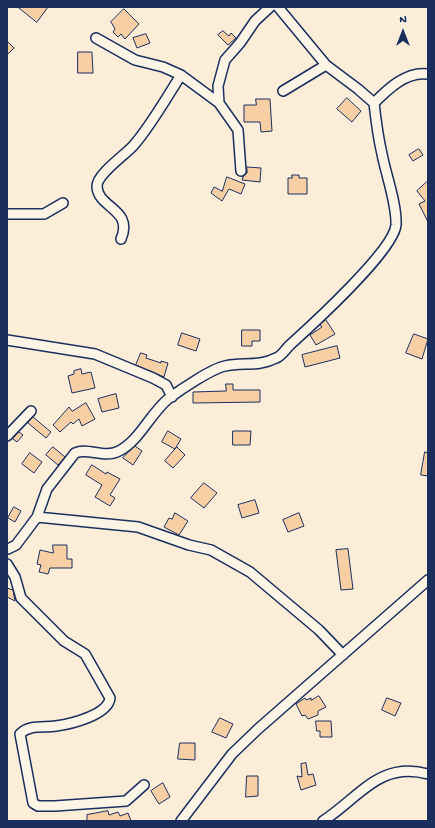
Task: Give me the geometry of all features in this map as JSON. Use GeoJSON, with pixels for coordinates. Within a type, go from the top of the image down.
{"type":"FeatureCollection","features":[{"type":"Feature","properties":{"kind":"street"},"geometry":{"type":"LineString","coordinates":[[219,103],[218,86],[225,60],[240,43],[254,21],[270,7]]}},
{"type":"Feature","properties":{"kind":"street"},"geometry":{"type":"LineString","coordinates":[[7,550],[16,545],[37,517],[47,489],[75,454],[81,451],[109,454],[119,451],[134,439],[148,421],[172,397],[209,372],[226,366],[244,366],[277,358],[341,296],[390,240],[396,226],[376,128],[374,103],[326,65],[278,7]]}},
{"type":"Feature","properties":{"kind":"street"},"geometry":{"type":"LineString","coordinates":[[96,38],[135,60],[164,67],[181,75],[219,103],[238,130],[241,171]]}},
{"type":"Feature","properties":{"kind":"street"},"geometry":{"type":"LineString","coordinates":[[283,91],[326,65]]}},
{"type":"Feature","properties":{"kind":"street"},"geometry":{"type":"LineString","coordinates":[[374,103],[390,86],[423,73],[428,74]]}},
{"type":"Feature","properties":{"kind":"street"},"geometry":{"type":"LineString","coordinates":[[121,239],[125,230],[124,221],[98,192],[97,184],[101,177],[134,145],[181,75]]}},
{"type":"Feature","properties":{"kind":"street"},"geometry":{"type":"LineString","coordinates":[[7,214],[44,214],[63,204]]}},
{"type":"Feature","properties":{"kind":"street"},"geometry":{"type":"LineString","coordinates":[[7,340],[95,354],[153,378],[166,385],[172,397]]}},
{"type":"Feature","properties":{"kind":"street"},"geometry":{"type":"LineString","coordinates":[[7,436],[31,412]]}},
{"type":"Feature","properties":{"kind":"street"},"geometry":{"type":"LineString","coordinates":[[37,517],[138,527],[189,545],[210,550],[250,572],[319,630],[343,655]]}},
{"type":"Feature","properties":{"kind":"street"},"geometry":{"type":"LineString","coordinates":[[7,564],[16,577],[21,598],[64,641],[85,654],[110,698],[106,708],[81,720],[55,726],[32,728],[23,731],[20,734],[33,803],[38,806],[56,806],[126,801],[144,786]]}},
{"type":"Feature","properties":{"kind":"street"},"geometry":{"type":"LineString","coordinates":[[181,821],[232,754],[258,729],[428,580]]}},
{"type":"Feature","properties":{"kind":"street"},"geometry":{"type":"LineString","coordinates":[[323,821],[376,780],[388,774],[405,770],[428,774]]}},
{"type":"Feature","properties":{"kind":"building"},"geometry":{"type":"Polygon","coordinates":[[[18,7],[48,7],[37,22],[18,7]]]}},
{"type":"Feature","properties":{"kind":"building"},"geometry":{"type":"Polygon","coordinates":[[[124,9],[139,24],[125,39],[121,34],[118,37],[113,32],[115,29],[111,22],[124,9]]]}},
{"type":"Feature","properties":{"kind":"building"},"geometry":{"type":"Polygon","coordinates":[[[223,31],[229,36],[231,33],[236,38],[228,45],[218,35],[223,31]]]}},
{"type":"Feature","properties":{"kind":"building"},"geometry":{"type":"Polygon","coordinates":[[[146,34],[150,43],[137,48],[133,38],[146,34]]]}},
{"type":"Feature","properties":{"kind":"building"},"geometry":{"type":"Polygon","coordinates":[[[7,41],[14,48],[7,55],[7,41]]]}},
{"type":"Feature","properties":{"kind":"building"},"geometry":{"type":"Polygon","coordinates":[[[78,52],[92,52],[93,73],[78,73],[78,52]]]}},
{"type":"Feature","properties":{"kind":"building"},"geometry":{"type":"Polygon","coordinates":[[[347,98],[361,111],[352,122],[337,109],[347,98]]]}},
{"type":"Feature","properties":{"kind":"building"},"geometry":{"type":"Polygon","coordinates":[[[256,99],[270,99],[272,131],[261,132],[260,122],[244,122],[244,105],[256,105],[256,99]]]}},
{"type":"Feature","properties":{"kind":"building"},"geometry":{"type":"Polygon","coordinates":[[[419,149],[423,155],[413,161],[409,155],[419,149]]]}},
{"type":"Feature","properties":{"kind":"building"},"geometry":{"type":"Polygon","coordinates":[[[247,167],[261,168],[260,182],[242,180],[247,173],[247,167]]]}},
{"type":"Feature","properties":{"kind":"building"},"geometry":{"type":"Polygon","coordinates":[[[292,175],[299,175],[299,178],[307,178],[307,194],[288,194],[288,178],[292,178],[292,175]]]}},
{"type":"Feature","properties":{"kind":"building"},"geometry":{"type":"Polygon","coordinates":[[[227,177],[245,184],[241,194],[229,189],[222,201],[211,193],[214,187],[222,191],[227,177]]]}},
{"type":"Feature","properties":{"kind":"building"},"geometry":{"type":"Polygon","coordinates":[[[428,181],[428,222],[419,204],[425,201],[417,191],[428,181]]]}},
{"type":"Feature","properties":{"kind":"building"},"geometry":{"type":"Polygon","coordinates":[[[326,320],[335,334],[316,345],[310,335],[322,327],[320,325],[326,320]]]}},
{"type":"Feature","properties":{"kind":"building"},"geometry":{"type":"Polygon","coordinates":[[[242,330],[260,330],[260,341],[252,341],[252,346],[242,346],[242,330]]]}},
{"type":"Feature","properties":{"kind":"building"},"geometry":{"type":"Polygon","coordinates":[[[182,333],[200,339],[196,351],[178,345],[182,333]]]}},
{"type":"Feature","properties":{"kind":"building"},"geometry":{"type":"Polygon","coordinates":[[[414,334],[428,339],[422,359],[406,353],[414,334]]]}},
{"type":"Feature","properties":{"kind":"building"},"geometry":{"type":"Polygon","coordinates":[[[337,346],[340,358],[305,367],[302,355],[337,346]]]}},
{"type":"Feature","properties":{"kind":"building"},"geometry":{"type":"Polygon","coordinates":[[[141,353],[147,355],[146,358],[161,363],[161,361],[168,363],[164,377],[136,365],[141,353]]]}},
{"type":"Feature","properties":{"kind":"building"},"geometry":{"type":"Polygon","coordinates":[[[81,369],[82,374],[91,372],[95,388],[72,393],[68,376],[74,374],[74,371],[81,369]]]}},
{"type":"Feature","properties":{"kind":"building"},"geometry":{"type":"Polygon","coordinates":[[[226,384],[233,384],[233,390],[260,390],[260,402],[193,403],[193,392],[226,391],[226,384]]]}},
{"type":"Feature","properties":{"kind":"building"},"geometry":{"type":"Polygon","coordinates":[[[116,394],[119,408],[102,412],[98,399],[116,394]]]}},
{"type":"Feature","properties":{"kind":"building"},"geometry":{"type":"Polygon","coordinates":[[[86,403],[95,419],[82,426],[79,419],[73,424],[71,422],[60,432],[53,425],[69,407],[72,411],[86,403]]]}},
{"type":"Feature","properties":{"kind":"building"},"geometry":{"type":"Polygon","coordinates":[[[33,417],[51,432],[46,438],[28,423],[33,417]]]}},
{"type":"Feature","properties":{"kind":"building"},"geometry":{"type":"Polygon","coordinates":[[[168,431],[181,439],[175,449],[162,442],[168,431]]]}},
{"type":"Feature","properties":{"kind":"building"},"geometry":{"type":"Polygon","coordinates":[[[233,431],[251,431],[250,445],[233,445],[233,431]]]}},
{"type":"Feature","properties":{"kind":"building"},"geometry":{"type":"Polygon","coordinates":[[[19,432],[23,435],[17,442],[13,439],[19,432]]]}},
{"type":"Feature","properties":{"kind":"building"},"geometry":{"type":"Polygon","coordinates":[[[135,446],[142,451],[133,465],[123,458],[135,446]]]}},
{"type":"Feature","properties":{"kind":"building"},"geometry":{"type":"Polygon","coordinates":[[[53,447],[65,457],[58,465],[46,455],[53,447]]]}},
{"type":"Feature","properties":{"kind":"building"},"geometry":{"type":"Polygon","coordinates":[[[177,447],[185,455],[173,468],[165,461],[177,447]]]}},
{"type":"Feature","properties":{"kind":"building"},"geometry":{"type":"Polygon","coordinates":[[[425,452],[428,453],[428,476],[421,475],[425,452]]]}},
{"type":"Feature","properties":{"kind":"building"},"geometry":{"type":"Polygon","coordinates":[[[30,453],[42,462],[34,473],[22,464],[30,453]]]}},
{"type":"Feature","properties":{"kind":"building"},"geometry":{"type":"Polygon","coordinates":[[[92,465],[106,474],[107,472],[120,479],[110,495],[115,498],[110,506],[95,497],[102,485],[86,475],[92,465]]]}},
{"type":"Feature","properties":{"kind":"building"},"geometry":{"type":"Polygon","coordinates":[[[204,483],[217,493],[204,508],[191,498],[204,483]]]}},
{"type":"Feature","properties":{"kind":"building"},"geometry":{"type":"Polygon","coordinates":[[[255,500],[259,513],[242,518],[238,505],[255,500]]]}},
{"type":"Feature","properties":{"kind":"building"},"geometry":{"type":"Polygon","coordinates":[[[14,507],[21,511],[15,522],[8,518],[14,507]]]}},
{"type":"Feature","properties":{"kind":"building"},"geometry":{"type":"Polygon","coordinates":[[[175,513],[188,521],[179,535],[164,527],[169,518],[172,519],[175,513]]]}},
{"type":"Feature","properties":{"kind":"building"},"geometry":{"type":"Polygon","coordinates":[[[299,513],[304,526],[288,532],[283,520],[299,513]]]}},
{"type":"Feature","properties":{"kind":"building"},"geometry":{"type":"Polygon","coordinates":[[[53,545],[67,545],[67,559],[72,559],[72,568],[50,568],[48,574],[39,572],[41,565],[37,564],[40,550],[53,553],[53,545]]]}},
{"type":"Feature","properties":{"kind":"building"},"geometry":{"type":"Polygon","coordinates":[[[348,549],[353,589],[341,590],[336,550],[348,549]]]}},
{"type":"Feature","properties":{"kind":"building"},"geometry":{"type":"Polygon","coordinates":[[[7,588],[13,590],[15,601],[7,597],[7,588]]]}},
{"type":"Feature","properties":{"kind":"building"},"geometry":{"type":"Polygon","coordinates":[[[319,696],[326,707],[318,711],[318,715],[308,719],[305,715],[302,716],[296,704],[305,698],[306,700],[311,698],[311,700],[319,696]]]}},
{"type":"Feature","properties":{"kind":"building"},"geometry":{"type":"Polygon","coordinates":[[[387,698],[401,703],[395,716],[382,710],[387,698]]]}},
{"type":"Feature","properties":{"kind":"building"},"geometry":{"type":"Polygon","coordinates":[[[220,718],[233,724],[226,738],[212,732],[220,718]]]}},
{"type":"Feature","properties":{"kind":"building"},"geometry":{"type":"Polygon","coordinates":[[[316,721],[331,721],[332,737],[320,737],[320,731],[317,731],[316,721]]]}},
{"type":"Feature","properties":{"kind":"building"},"geometry":{"type":"Polygon","coordinates":[[[180,743],[195,743],[195,760],[178,759],[180,743]]]}},
{"type":"Feature","properties":{"kind":"building"},"geometry":{"type":"Polygon","coordinates":[[[306,763],[308,775],[313,774],[316,785],[301,790],[297,776],[302,777],[301,764],[306,763]]]}},
{"type":"Feature","properties":{"kind":"building"},"geometry":{"type":"Polygon","coordinates":[[[247,776],[258,776],[258,796],[246,797],[247,776]]]}},
{"type":"Feature","properties":{"kind":"building"},"geometry":{"type":"Polygon","coordinates":[[[163,783],[170,797],[159,804],[151,791],[163,783]]]}},
{"type":"Feature","properties":{"kind":"building"},"geometry":{"type":"Polygon","coordinates":[[[108,811],[109,815],[118,812],[120,816],[128,813],[131,821],[87,821],[87,815],[108,811]]]}}]}
